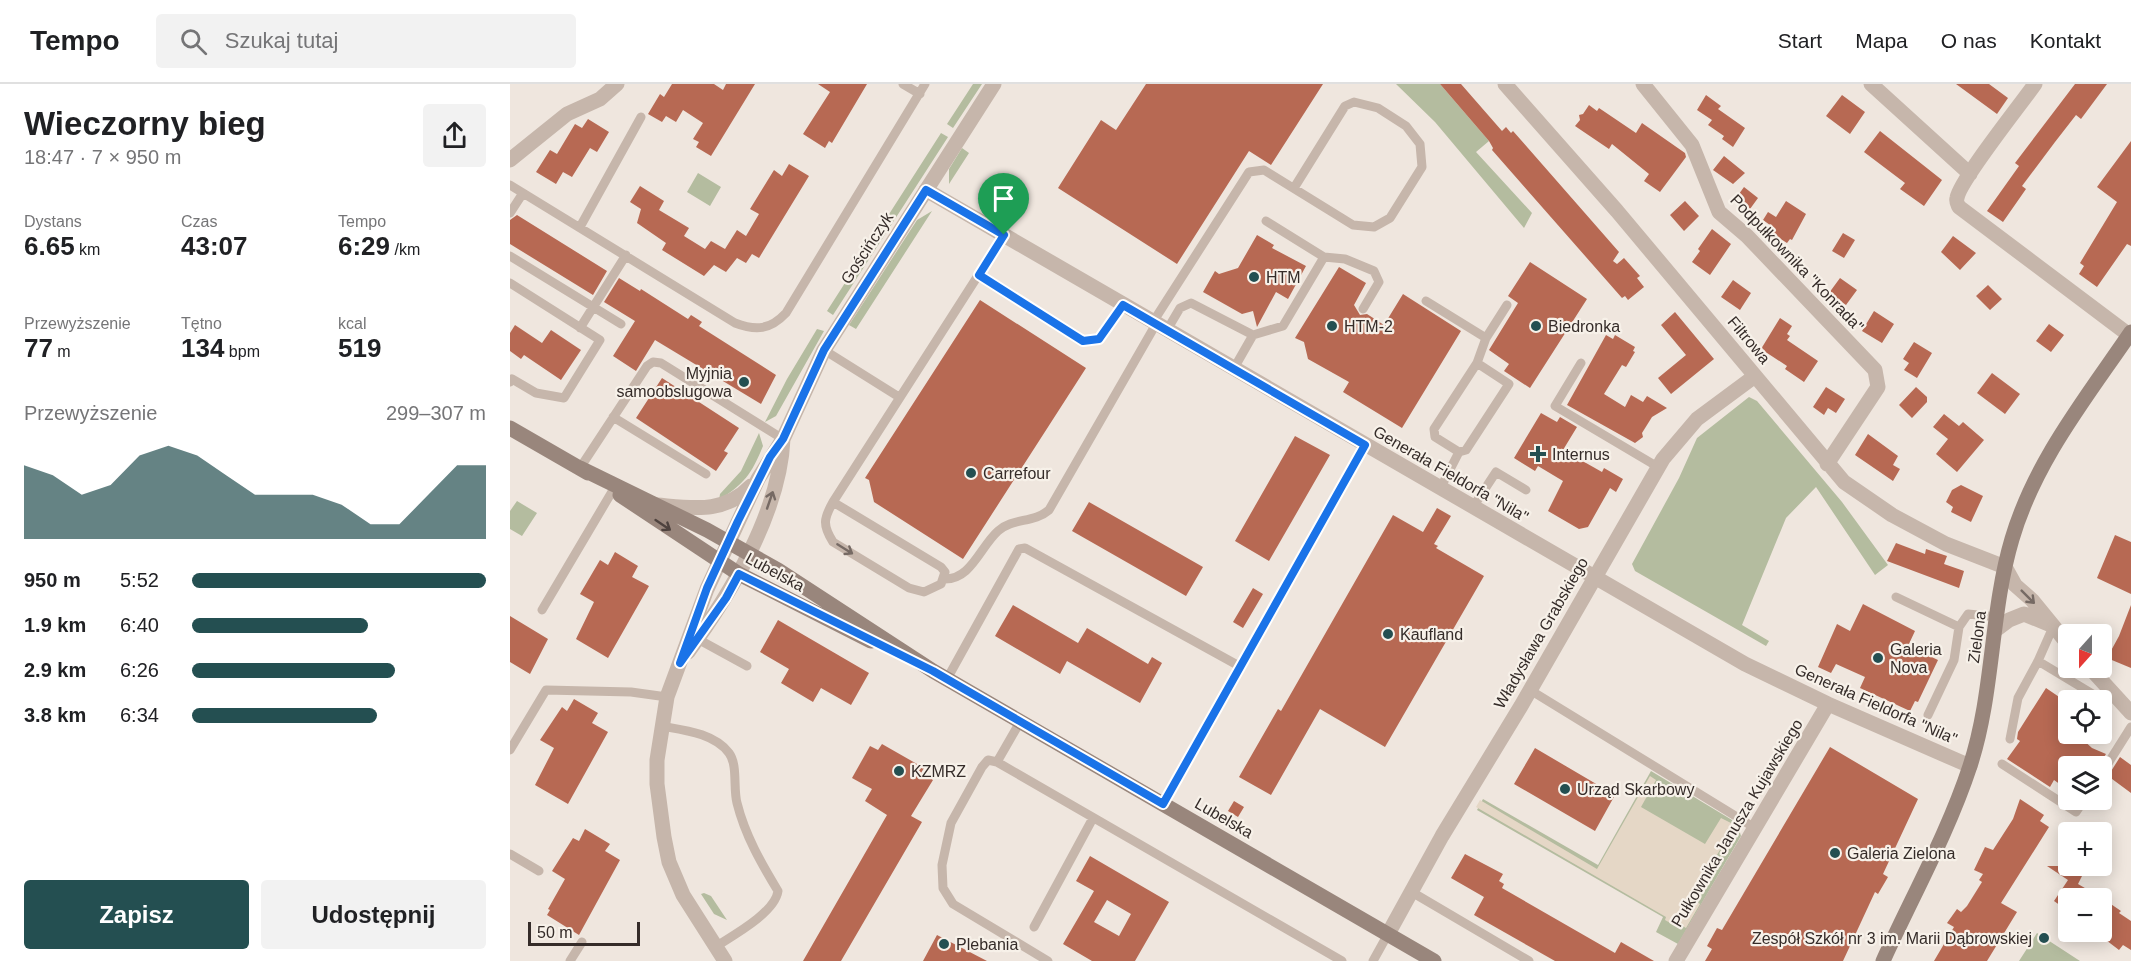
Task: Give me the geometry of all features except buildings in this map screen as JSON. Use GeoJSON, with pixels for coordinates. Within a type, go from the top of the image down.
{"type":"FeatureCollection","features":[{"type":"Feature","properties":{"kind":"main road","name":"Zielona"},"geometry":{"type":"LineString","coordinates":[[1883,961],[1970,766],[1989,681],[2005,567],[2022,510],[2036,478],[2074,414],[2130,333]]}},
{"type":"Feature","properties":{"kind":"main road","name":"Lubelska"},"geometry":{"type":"LineString","coordinates":[[510,428],[580,468],[739,574],[933,671]]}},
{"type":"Feature","properties":{"kind":"main road","name":"Lubelska"},"geometry":{"type":"LineString","coordinates":[[580,468],[729,542],[947,680],[1434,961]]}},
{"type":"Feature","properties":{"kind":"street"},"geometry":{"type":"LineString","coordinates":[[510,160],[567,114],[600,99],[616,84]]}},
{"type":"Feature","properties":{"kind":"street","name":"Gościńczyk"},"geometry":{"type":"LineString","coordinates":[[694,636],[720,562],[738,521],[758,479],[783,439],[824,350],[994,84]]}},
{"type":"Feature","properties":{"kind":"street","name":"Filtrowa"},"geometry":{"type":"LineString","coordinates":[[1505,84],[1620,215],[1844,482],[1892,515],[1946,544],[2005,567]]}},
{"type":"Feature","properties":{"kind":"street","name":"Podpułkownika \"Konrada\""},"geometry":{"type":"LineString","coordinates":[[1643,84],[1692,145],[1719,212],[1747,236],[1875,370],[1878,387],[1827,464]]}},
{"type":"Feature","properties":{"kind":"street"},"geometry":{"type":"LineString","coordinates":[[1871,84],[1970,174]]}},
{"type":"Feature","properties":{"kind":"street"},"geometry":{"type":"LineString","coordinates":[[2035,84],[1970,174],[1956,200],[1962,211],[2130,333]]}},
{"type":"Feature","properties":{"kind":"street","name":"Generała Fieldorfa \"Nila\""},"geometry":{"type":"LineString","coordinates":[[926,190],[1233,370],[1745,664],[1828,705],[1970,766]]}},
{"type":"Feature","properties":{"kind":"street","name":"Władysława Grabskiego"},"geometry":{"type":"LineString","coordinates":[[1388,934],[1410,891],[1530,690],[1658,467],[1688,427],[1720,400],[1755,376]]}},
{"type":"Feature","properties":{"kind":"street","name":"Gościńczyk"},"geometry":{"type":"LineString","coordinates":[[694,636],[726,598],[749,554],[777,478],[783,457],[783,439]]}},
{"type":"Feature","properties":{"kind":"street","name":"Gościńczyk"},"geometry":{"type":"LineString","coordinates":[[657,505],[713,508],[741,497],[758,479]]}},
{"type":"Feature","properties":{"kind":"street"},"geometry":{"type":"LineString","coordinates":[[2005,567],[2015,585],[2032,600],[2058,633]]}},
{"type":"Feature","properties":{"kind":"street"},"geometry":{"type":"LineString","coordinates":[[1997,623],[2024,614],[2053,627]]}},
{"type":"Feature","properties":{"kind":"street"},"geometry":{"type":"LineString","coordinates":[[694,636],[680,663],[667,697],[661,726],[657,784],[659,812],[669,862],[683,895],[725,961]]}},
{"type":"Feature","properties":{"kind":"street"},"geometry":{"type":"LineString","coordinates":[[2100,678],[2111,690]]}},
{"type":"Feature","properties":{"kind":"street"},"geometry":{"type":"LineString","coordinates":[[2112,691],[2131,713]]}},
{"type":"Feature","properties":{"kind":"street","name":"Pułkownika Janusza Kujawskiego"},"geometry":{"type":"LineString","coordinates":[[1676,961],[1828,705]]}},
{"type":"Feature","properties":{"kind":"lane"},"geometry":{"type":"LineString","coordinates":[[903,84],[920,94]]}},
{"type":"Feature","properties":{"kind":"lane"},"geometry":{"type":"LineString","coordinates":[[510,185],[735,323],[762,329],[777,323],[786,313],[926,84]]}},
{"type":"Feature","properties":{"kind":"lane"},"geometry":{"type":"LineString","coordinates":[[944,579],[954,580],[964,574],[999,530],[1010,524],[1040,518],[1049,510],[1249,172],[1264,170],[1353,225],[1374,227],[1390,218],[1422,167],[1420,144],[1406,126],[1378,108],[1354,102],[1345,106],[1294,188]]}},
{"type":"Feature","properties":{"kind":"lane"},"geometry":{"type":"LineString","coordinates":[[580,227],[642,117]]}},
{"type":"Feature","properties":{"kind":"lane"},"geometry":{"type":"LineString","coordinates":[[510,213],[523,193]]}},
{"type":"Feature","properties":{"kind":"lane"},"geometry":{"type":"LineString","coordinates":[[1266,221],[1324,257],[1345,260],[1374,272],[1379,282],[1364,309]]}},
{"type":"Feature","properties":{"kind":"lane"},"geometry":{"type":"LineString","coordinates":[[833,502],[941,567],[945,572],[944,579],[936,587],[924,592],[909,588],[833,542],[825,530],[824,517],[833,502],[899,397],[1004,235]]}},
{"type":"Feature","properties":{"kind":"lane"},"geometry":{"type":"LineString","coordinates":[[580,328],[626,255]]}},
{"type":"Feature","properties":{"kind":"lane"},"geometry":{"type":"LineString","coordinates":[[510,256],[621,324]]}},
{"type":"Feature","properties":{"kind":"lane"},"geometry":{"type":"LineString","coordinates":[[1233,370],[1253,335],[1283,326],[1324,257]]}},
{"type":"Feature","properties":{"kind":"lane"},"geometry":{"type":"LineString","coordinates":[[979,275],[1083,341],[1099,339],[1123,305]]}},
{"type":"Feature","properties":{"kind":"lane"},"geometry":{"type":"LineString","coordinates":[[510,283],[600,340],[564,398],[537,393],[512,379],[510,382]]}},
{"type":"Feature","properties":{"kind":"lane"},"geometry":{"type":"LineString","coordinates":[[1426,301],[1486,338]]}},
{"type":"Feature","properties":{"kind":"lane"},"geometry":{"type":"LineString","coordinates":[[1159,326],[1180,308],[1191,303],[1253,335]]}},
{"type":"Feature","properties":{"kind":"lane"},"geometry":{"type":"LineString","coordinates":[[1459,452],[1435,436],[1434,429],[1477,363],[1486,338],[1507,305]]}},
{"type":"Feature","properties":{"kind":"lane"},"geometry":{"type":"LineString","coordinates":[[824,350],[899,397]]}},
{"type":"Feature","properties":{"kind":"lane"},"geometry":{"type":"LineString","coordinates":[[580,468],[653,362],[660,363],[783,439]]}},
{"type":"Feature","properties":{"kind":"lane"},"geometry":{"type":"LineString","coordinates":[[1440,489],[1459,452],[1466,450],[1509,384],[1477,363]]}},
{"type":"Feature","properties":{"kind":"lane"},"geometry":{"type":"LineString","coordinates":[[1581,363],[1555,406],[1658,467]]}},
{"type":"Feature","properties":{"kind":"lane"},"geometry":{"type":"LineString","coordinates":[[613,417],[706,474]]}},
{"type":"Feature","properties":{"kind":"lane"},"geometry":{"type":"LineString","coordinates":[[1163,804],[1365,445]]}},
{"type":"Feature","properties":{"kind":"lane"},"geometry":{"type":"LineString","coordinates":[[1473,507],[1496,471],[1526,490]]}},
{"type":"Feature","properties":{"kind":"lane"},"geometry":{"type":"LineString","coordinates":[[542,610],[613,490]]}},
{"type":"Feature","properties":{"kind":"lane"},"geometry":{"type":"LineString","coordinates":[[947,680],[1019,549],[1025,548],[1241,668]]}},
{"type":"Feature","properties":{"kind":"lane"},"geometry":{"type":"LineString","coordinates":[[1896,597],[1959,627]]}},
{"type":"Feature","properties":{"kind":"lane"},"geometry":{"type":"LineString","coordinates":[[1928,715],[1954,660],[1959,627],[1968,614],[1997,623]]}},
{"type":"Feature","properties":{"kind":"lane"},"geometry":{"type":"LineString","coordinates":[[2010,739],[2019,698],[2053,627]]}},
{"type":"Feature","properties":{"kind":"lane"},"geometry":{"type":"LineString","coordinates":[[694,636],[747,666]]}},
{"type":"Feature","properties":{"kind":"lane"},"geometry":{"type":"LineString","coordinates":[[2038,661],[2086,690]]}},
{"type":"Feature","properties":{"kind":"lane"},"geometry":{"type":"LineString","coordinates":[[510,750],[546,690],[631,692],[667,697]]}},
{"type":"Feature","properties":{"kind":"lane"},"geometry":{"type":"LineString","coordinates":[[1530,690],[1755,828]]}},
{"type":"Feature","properties":{"kind":"lane"},"geometry":{"type":"LineString","coordinates":[[998,762],[1020,722]]}},
{"type":"Feature","properties":{"kind":"lane"},"geometry":{"type":"LineString","coordinates":[[661,726],[702,735],[718,743],[730,754],[736,801],[746,832],[778,891],[765,912],[715,947]]}},
{"type":"Feature","properties":{"kind":"lane"},"geometry":{"type":"LineString","coordinates":[[2112,757],[2131,727]]}},
{"type":"Feature","properties":{"kind":"lane"},"geometry":{"type":"LineString","coordinates":[[1048,961],[953,904],[943,888],[942,865],[951,823],[988,760],[998,762],[1342,961]]}},
{"type":"Feature","properties":{"kind":"lane"},"geometry":{"type":"LineString","coordinates":[[2002,764],[2058,800]]}},
{"type":"Feature","properties":{"kind":"lane"},"geometry":{"type":"LineString","coordinates":[[1034,927],[1093,818]]}},
{"type":"Feature","properties":{"kind":"lane"},"geometry":{"type":"LineString","coordinates":[[510,854],[539,871]]}},
{"type":"Feature","properties":{"kind":"lane"},"geometry":{"type":"LineString","coordinates":[[1410,891],[1529,961]]}},
{"type":"Feature","properties":{"kind":"lane"},"geometry":{"type":"LineString","coordinates":[[1373,961],[1388,934]]}},
{"type":"Feature","properties":{"kind":"lane"},"geometry":{"type":"LineString","coordinates":[[570,961],[582,942]]}},
{"type":"Feature","properties":{"kind":"green space"},"geometry":{"type":"Polygon","coordinates":[[[973,84],[982,84],[953,128],[947,124],[973,84]]]}},
{"type":"Feature","properties":{"kind":"green space"},"geometry":{"type":"Polygon","coordinates":[[[1396,84],[1440,84],[1489,141],[1476,152],[1532,213],[1524,228],[1435,122],[1396,84]]]}},
{"type":"Feature","properties":{"kind":"green space"},"geometry":{"type":"Polygon","coordinates":[[[941,133],[948,137],[833,315],[827,311],[941,133]]]}},
{"type":"Feature","properties":{"kind":"green space"},"geometry":{"type":"Polygon","coordinates":[[[962,148],[969,153],[949,184],[949,169],[962,148]]]}},
{"type":"Feature","properties":{"kind":"green space"},"geometry":{"type":"Polygon","coordinates":[[[698,173],[721,187],[710,206],[687,192],[698,173]]]}},
{"type":"Feature","properties":{"kind":"green space"},"geometry":{"type":"Polygon","coordinates":[[[932,211],[856,329],[849,325],[917,220],[932,211]]]}},
{"type":"Feature","properties":{"kind":"green space"},"geometry":{"type":"Polygon","coordinates":[[[817,329],[824,331],[776,416],[765,422],[787,379],[817,329]]]}},
{"type":"Feature","properties":{"kind":"green space"},"geometry":{"type":"Polygon","coordinates":[[[1749,397],[1757,401],[1842,502],[1888,565],[1875,575],[1816,487],[1786,518],[1742,625],[1769,641],[1766,646],[1635,571],[1632,564],[1679,478],[1697,438],[1749,397]]]}},
{"type":"Feature","properties":{"kind":"green space"},"geometry":{"type":"Polygon","coordinates":[[[759,433],[763,446],[751,471],[741,483],[719,500],[720,494],[741,471],[759,433]]]}},
{"type":"Feature","properties":{"kind":"green space"},"geometry":{"type":"Polygon","coordinates":[[[517,501],[537,513],[522,536],[510,529],[510,511],[517,501]]]}},
{"type":"Feature","properties":{"kind":"green space"},"geometry":{"type":"Polygon","coordinates":[[[1651,771],[1737,823],[1741,836],[1678,944],[1656,932],[1663,917],[1477,810],[1483,799],[1598,865],[1651,771]]]}},
{"type":"Feature","properties":{"kind":"green space"},"geometry":{"type":"Polygon","coordinates":[[[701,894],[711,896],[727,920],[714,914],[701,894]]]}},
{"type":"Feature","properties":{"kind":"green space"},"geometry":{"type":"Polygon","coordinates":[[[2037,933],[2080,961],[2019,961],[2037,933]]]}},
{"type":"Feature","properties":{"kind":"shaded area"},"geometry":{"type":"Polygon","coordinates":[[[1650,776],[1656,780],[1641,807],[1705,844],[1721,818],[1735,825],[1691,898],[1700,904],[1686,928],[1681,925],[1679,928],[1665,920],[1666,917],[1476,807],[1480,800],[1597,869],[1650,776]]]}},
{"type":"Feature","properties":{"kind":"place","name":"HTM"},"geometry":{"type":"Point","coordinates":[1254,277]}},
{"type":"Feature","properties":{"kind":"place","name":"HTM-2"},"geometry":{"type":"Point","coordinates":[1332,326]}},
{"type":"Feature","properties":{"kind":"place","name":"Biedronka"},"geometry":{"type":"Point","coordinates":[1536,326]}},
{"type":"Feature","properties":{"kind":"place","name":"Myjnia samoobslugowa"},"geometry":{"type":"Point","coordinates":[744,382]}},
{"type":"Feature","properties":{"kind":"place","name":"Internus"},"geometry":{"type":"Point","coordinates":[1538,454]}},
{"type":"Feature","properties":{"kind":"place","name":"Carrefour"},"geometry":{"type":"Point","coordinates":[971,473]}},
{"type":"Feature","properties":{"kind":"place","name":"Kaufland"},"geometry":{"type":"Point","coordinates":[1388,634]}},
{"type":"Feature","properties":{"kind":"place","name":"Galeria Nova"},"geometry":{"type":"Point","coordinates":[1878,658]}},
{"type":"Feature","properties":{"kind":"place","name":"KZMRZ"},"geometry":{"type":"Point","coordinates":[899,771]}},
{"type":"Feature","properties":{"kind":"place","name":"Urząd Skarbowy"},"geometry":{"type":"Point","coordinates":[1565,789]}},
{"type":"Feature","properties":{"kind":"place","name":"Galeria Zielona"},"geometry":{"type":"Point","coordinates":[1835,853]}},
{"type":"Feature","properties":{"kind":"place","name":"Zespół Szkół nr 3 im. Marii Dąbrowskiej"},"geometry":{"type":"Point","coordinates":[2044,938]}},
{"type":"Feature","properties":{"kind":"place","name":"Plebania"},"geometry":{"type":"Point","coordinates":[944,944]}},
{"type":"Feature","properties":{"kind":"route"},"geometry":{"type":"LineString","coordinates":[[926,190],[1004,235],[979,275],[1083,341],[1092,342],[1099,339],[1123,305],[1365,445],[1163,804],[933,671],[739,574],[726,598],[680,663],[707,588],[758,479],[783,439],[824,350],[926,190]]}}]}
